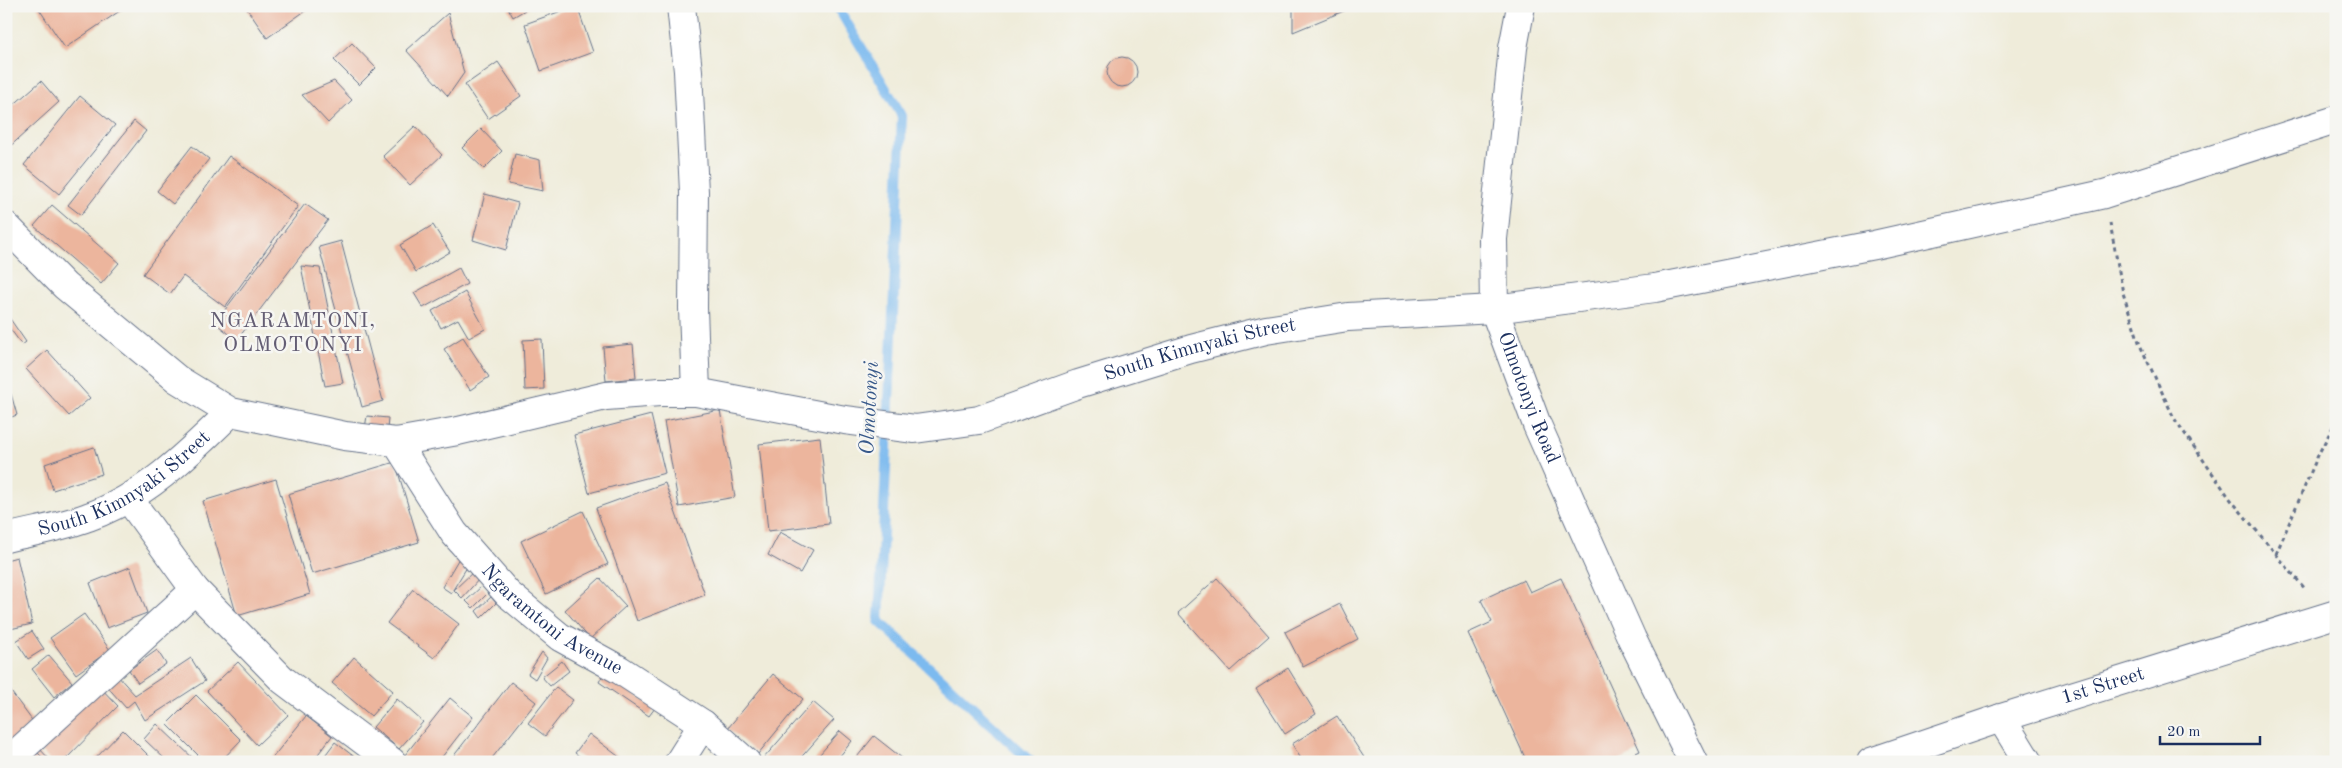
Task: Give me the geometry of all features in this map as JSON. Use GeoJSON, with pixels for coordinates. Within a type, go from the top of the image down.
{"type":"FeatureCollection","features":[{"type":"Feature","properties":{"kind":"street"},"geometry":{"type":"LineString","coordinates":[[681,6],[688,71],[694,192],[693,308],[696,392]]}},
{"type":"Feature","properties":{"kind":"street","name":"Olmotonyi Road"},"geometry":{"type":"LineString","coordinates":[[1520,6],[1513,48],[1493,238],[1494,309],[1537,425],[1632,639],[1693,762]]}},
{"type":"Feature","properties":{"kind":"street","name":"South Kimnyaki Street"},"geometry":{"type":"LineString","coordinates":[[6,226],[65,286],[177,379],[231,412],[345,436],[396,442],[458,431],[606,396],[660,392],[696,392],[845,420],[914,428],[979,420],[1078,384],[1191,349],[1266,330],[1348,317],[1494,309],[1655,288],[1874,244],[2104,194],[2336,120]]}},
{"type":"Feature","properties":{"kind":"street","name":"South Kimnyaki Street"},"geometry":{"type":"LineString","coordinates":[[6,538],[87,518],[129,499],[183,459],[231,412]]}},
{"type":"Feature","properties":{"kind":"street","name":"Ngaramtoni Avenue"},"geometry":{"type":"LineString","coordinates":[[396,442],[454,533],[508,594],[560,637],[620,670],[703,724],[746,762]]}},
{"type":"Feature","properties":{"kind":"street"},"geometry":{"type":"LineString","coordinates":[[129,499],[195,590],[283,680],[392,762]]}},
{"type":"Feature","properties":{"kind":"street"},"geometry":{"type":"LineString","coordinates":[[7,762],[195,590]]}},
{"type":"Feature","properties":{"kind":"street","name":"1st Street"},"geometry":{"type":"LineString","coordinates":[[1871,762],[2001,718],[2331,615]]}},
{"type":"Feature","properties":{"kind":"street"},"geometry":{"type":"LineString","coordinates":[[2001,718],[2028,762]]}},
{"type":"Feature","properties":{"kind":"street"},"geometry":{"type":"LineString","coordinates":[[679,762],[703,724]]}},
{"type":"Feature","properties":{"kind":"path"},"geometry":{"type":"LineString","coordinates":[[2104,194],[2123,293],[2140,346],[2174,418],[2230,500],[2331,615]]}},
{"type":"Feature","properties":{"kind":"path"},"geometry":{"type":"LineString","coordinates":[[2276,554],[2319,453],[2336,421]]}},
{"type":"Feature","properties":{"kind":"building"},"geometry":{"type":"Polygon","coordinates":[[[37,6],[127,6],[65,48],[37,6]]]}},
{"type":"Feature","properties":{"kind":"building"},"geometry":{"type":"Polygon","coordinates":[[[245,6],[312,6],[267,38],[245,6]]]}},
{"type":"Feature","properties":{"kind":"building"},"geometry":{"type":"Polygon","coordinates":[[[507,6],[532,6],[513,17],[507,6]]]}},
{"type":"Feature","properties":{"kind":"building"},"geometry":{"type":"Polygon","coordinates":[[[577,6],[593,52],[541,71],[525,24],[577,6]]]}},
{"type":"Feature","properties":{"kind":"building"},"geometry":{"type":"Polygon","coordinates":[[[1202,6],[1238,6],[1238,9],[1202,6]]]}},
{"type":"Feature","properties":{"kind":"building"},"geometry":{"type":"Polygon","coordinates":[[[1293,6],[1350,6],[1351,8],[1293,32],[1293,6]]]}},
{"type":"Feature","properties":{"kind":"building"},"geometry":{"type":"Polygon","coordinates":[[[448,13],[464,73],[448,96],[406,50],[448,13]]]}},
{"type":"Feature","properties":{"kind":"building"},"geometry":{"type":"Polygon","coordinates":[[[352,43],[376,68],[359,85],[334,60],[352,43]]]}},
{"type":"Feature","properties":{"kind":"building"},"geometry":{"type":"Polygon","coordinates":[[[1122,57],[1133,61],[1137,72],[1133,83],[1122,87],[1111,83],[1107,72],[1111,61],[1122,57]]]}},
{"type":"Feature","properties":{"kind":"building"},"geometry":{"type":"Polygon","coordinates":[[[498,62],[521,96],[488,119],[465,85],[498,62]]]}},
{"type":"Feature","properties":{"kind":"building"},"geometry":{"type":"Polygon","coordinates":[[[41,81],[59,102],[6,150],[6,104],[10,108],[41,81]]]}},
{"type":"Feature","properties":{"kind":"building"},"geometry":{"type":"Polygon","coordinates":[[[334,81],[352,100],[328,123],[302,95],[334,81]]]}},
{"type":"Feature","properties":{"kind":"building"},"geometry":{"type":"Polygon","coordinates":[[[80,96],[115,125],[59,194],[24,165],[80,96]]]}},
{"type":"Feature","properties":{"kind":"building"},"geometry":{"type":"Polygon","coordinates":[[[134,121],[146,131],[81,215],[68,205],[134,121]]]}},
{"type":"Feature","properties":{"kind":"building"},"geometry":{"type":"Polygon","coordinates":[[[415,126],[442,155],[410,185],[383,156],[415,126]]]}},
{"type":"Feature","properties":{"kind":"building"},"geometry":{"type":"Polygon","coordinates":[[[481,129],[502,151],[484,169],[462,148],[481,129]]]}},
{"type":"Feature","properties":{"kind":"building"},"geometry":{"type":"Polygon","coordinates":[[[192,146],[209,159],[173,204],[157,191],[192,146]]]}},
{"type":"Feature","properties":{"kind":"building"},"geometry":{"type":"Polygon","coordinates":[[[515,154],[540,160],[543,191],[508,184],[515,154]]]}},
{"type":"Feature","properties":{"kind":"building"},"geometry":{"type":"Polygon","coordinates":[[[229,156],[298,206],[225,307],[183,276],[170,294],[143,274],[229,156]]]}},
{"type":"Feature","properties":{"kind":"building"},"geometry":{"type":"Polygon","coordinates":[[[485,194],[518,203],[506,250],[473,240],[485,194]]]}},
{"type":"Feature","properties":{"kind":"building"},"geometry":{"type":"Polygon","coordinates":[[[305,204],[328,220],[237,340],[215,323],[305,204]]]}},
{"type":"Feature","properties":{"kind":"building"},"geometry":{"type":"Polygon","coordinates":[[[52,205],[119,263],[101,284],[34,226],[52,205]]]}},
{"type":"Feature","properties":{"kind":"building"},"geometry":{"type":"Polygon","coordinates":[[[433,225],[450,252],[416,272],[400,245],[433,225]]]}},
{"type":"Feature","properties":{"kind":"building"},"geometry":{"type":"Polygon","coordinates":[[[341,241],[383,401],[362,407],[319,247],[341,241]]]}},
{"type":"Feature","properties":{"kind":"building"},"geometry":{"type":"Polygon","coordinates":[[[301,266],[320,268],[343,383],[325,386],[301,266]]]}},
{"type":"Feature","properties":{"kind":"building"},"geometry":{"type":"Polygon","coordinates":[[[459,268],[467,284],[423,308],[414,293],[459,268]]]}},
{"type":"Feature","properties":{"kind":"building"},"geometry":{"type":"Polygon","coordinates":[[[465,292],[485,329],[469,338],[458,319],[441,328],[432,311],[465,292]]]}},
{"type":"Feature","properties":{"kind":"building"},"geometry":{"type":"Polygon","coordinates":[[[6,313],[26,342],[22,345],[6,323],[6,313]]]}},
{"type":"Feature","properties":{"kind":"building"},"geometry":{"type":"Polygon","coordinates":[[[463,337],[489,377],[470,390],[444,349],[463,337]]]}},
{"type":"Feature","properties":{"kind":"building"},"geometry":{"type":"Polygon","coordinates":[[[542,339],[544,389],[525,390],[523,340],[542,339]]]}},
{"type":"Feature","properties":{"kind":"building"},"geometry":{"type":"Polygon","coordinates":[[[633,344],[636,378],[606,381],[603,347],[633,344]]]}},
{"type":"Feature","properties":{"kind":"building"},"geometry":{"type":"Polygon","coordinates":[[[47,350],[90,398],[69,416],[26,369],[47,350]]]}},
{"type":"Feature","properties":{"kind":"building"},"geometry":{"type":"Polygon","coordinates":[[[11,394],[17,415],[6,419],[6,396],[11,394]]]}},
{"type":"Feature","properties":{"kind":"building"},"geometry":{"type":"Polygon","coordinates":[[[720,410],[735,497],[679,507],[664,421],[720,410]]]}},
{"type":"Feature","properties":{"kind":"building"},"geometry":{"type":"Polygon","coordinates":[[[651,415],[665,473],[589,493],[574,435],[651,415]]]}},
{"type":"Feature","properties":{"kind":"building"},"geometry":{"type":"Polygon","coordinates":[[[367,416],[388,418],[387,430],[365,428],[367,416]]]}},
{"type":"Feature","properties":{"kind":"building"},"geometry":{"type":"Polygon","coordinates":[[[820,437],[829,524],[768,531],[759,444],[820,437]]]}},
{"type":"Feature","properties":{"kind":"building"},"geometry":{"type":"Polygon","coordinates":[[[94,447],[102,474],[53,490],[45,464],[94,447]]]}},
{"type":"Feature","properties":{"kind":"building"},"geometry":{"type":"Polygon","coordinates":[[[395,462],[419,542],[312,574],[288,494],[395,462]]]}},
{"type":"Feature","properties":{"kind":"building"},"geometry":{"type":"Polygon","coordinates":[[[276,479],[310,594],[237,616],[203,501],[276,479]]]}},
{"type":"Feature","properties":{"kind":"building"},"geometry":{"type":"Polygon","coordinates":[[[665,483],[705,595],[637,621],[596,508],[665,483]]]}},
{"type":"Feature","properties":{"kind":"building"},"geometry":{"type":"Polygon","coordinates":[[[583,511],[608,564],[546,594],[521,541],[583,511]]]}},
{"type":"Feature","properties":{"kind":"building"},"geometry":{"type":"Polygon","coordinates":[[[780,532],[813,550],[800,573],[768,555],[780,532]]]}},
{"type":"Feature","properties":{"kind":"building"},"geometry":{"type":"Polygon","coordinates":[[[462,553],[472,559],[451,593],[442,587],[462,553]]]}},
{"type":"Feature","properties":{"kind":"building"},"geometry":{"type":"Polygon","coordinates":[[[17,557],[32,624],[6,630],[6,560],[17,557]]]}},
{"type":"Feature","properties":{"kind":"building"},"geometry":{"type":"Polygon","coordinates":[[[130,567],[147,613],[107,628],[90,583],[130,567]]]}},
{"type":"Feature","properties":{"kind":"building"},"geometry":{"type":"Polygon","coordinates":[[[474,571],[480,578],[462,598],[454,590],[474,571]]]}},
{"type":"Feature","properties":{"kind":"building"},"geometry":{"type":"Polygon","coordinates":[[[600,578],[626,606],[590,639],[565,610],[600,578]]]}},
{"type":"Feature","properties":{"kind":"building"},"geometry":{"type":"Polygon","coordinates":[[[1217,578],[1269,636],[1230,671],[1178,613],[1217,578]]]}},
{"type":"Feature","properties":{"kind":"building"},"geometry":{"type":"Polygon","coordinates":[[[1561,578],[1640,751],[1617,762],[1527,762],[1468,633],[1492,622],[1481,600],[1524,580],[1530,592],[1561,578]]]}},
{"type":"Feature","properties":{"kind":"building"},"geometry":{"type":"Polygon","coordinates":[[[482,586],[488,593],[473,608],[466,601],[482,586]]]}},
{"type":"Feature","properties":{"kind":"building"},"geometry":{"type":"Polygon","coordinates":[[[413,589],[459,624],[434,658],[387,623],[413,589]]]}},
{"type":"Feature","properties":{"kind":"building"},"geometry":{"type":"Polygon","coordinates":[[[491,597],[496,603],[481,618],[476,611],[491,597]]]}},
{"type":"Feature","properties":{"kind":"building"},"geometry":{"type":"Polygon","coordinates":[[[1340,604],[1358,639],[1303,667],[1285,632],[1340,604]]]}},
{"type":"Feature","properties":{"kind":"building"},"geometry":{"type":"Polygon","coordinates":[[[84,614],[110,650],[76,674],[50,638],[84,614]]]}},
{"type":"Feature","properties":{"kind":"building"},"geometry":{"type":"Polygon","coordinates":[[[32,631],[44,649],[28,659],[16,641],[32,631]]]}},
{"type":"Feature","properties":{"kind":"building"},"geometry":{"type":"Polygon","coordinates":[[[157,650],[166,664],[138,683],[129,670],[157,650]]]}},
{"type":"Feature","properties":{"kind":"building"},"geometry":{"type":"Polygon","coordinates":[[[542,652],[547,658],[535,679],[528,674],[542,652]]]}},
{"type":"Feature","properties":{"kind":"building"},"geometry":{"type":"Polygon","coordinates":[[[49,655],[72,682],[54,697],[32,669],[49,655]]]}},
{"type":"Feature","properties":{"kind":"building"},"geometry":{"type":"Polygon","coordinates":[[[354,657],[393,691],[371,716],[332,683],[354,657]]]}},
{"type":"Feature","properties":{"kind":"building"},"geometry":{"type":"Polygon","coordinates":[[[191,658],[205,681],[145,720],[134,701],[126,708],[105,684],[116,674],[135,695],[191,658]]]}},
{"type":"Feature","properties":{"kind":"building"},"geometry":{"type":"Polygon","coordinates":[[[562,661],[569,671],[550,686],[542,677],[562,661]]]}},
{"type":"Feature","properties":{"kind":"building"},"geometry":{"type":"Polygon","coordinates":[[[238,662],[288,715],[257,745],[207,691],[238,662]]]}},
{"type":"Feature","properties":{"kind":"building"},"geometry":{"type":"Polygon","coordinates":[[[1288,668],[1316,714],[1285,734],[1256,689],[1288,668]]]}},
{"type":"Feature","properties":{"kind":"building"},"geometry":{"type":"Polygon","coordinates":[[[604,673],[655,708],[649,716],[599,682],[604,673]]]}},
{"type":"Feature","properties":{"kind":"building"},"geometry":{"type":"Polygon","coordinates":[[[773,674],[803,699],[758,754],[728,728],[773,674]]]}},
{"type":"Feature","properties":{"kind":"building"},"geometry":{"type":"Polygon","coordinates":[[[511,682],[536,702],[489,762],[449,762],[511,682]]]}},
{"type":"Feature","properties":{"kind":"building"},"geometry":{"type":"Polygon","coordinates":[[[6,685],[34,723],[6,744],[6,685]]]}},
{"type":"Feature","properties":{"kind":"building"},"geometry":{"type":"Polygon","coordinates":[[[98,685],[118,706],[63,762],[52,762],[37,746],[98,685]]]}},
{"type":"Feature","properties":{"kind":"building"},"geometry":{"type":"Polygon","coordinates":[[[556,687],[573,700],[545,736],[528,723],[556,687]]]}},
{"type":"Feature","properties":{"kind":"building"},"geometry":{"type":"Polygon","coordinates":[[[196,695],[241,740],[220,762],[205,762],[167,724],[196,695]]]}},
{"type":"Feature","properties":{"kind":"building"},"geometry":{"type":"Polygon","coordinates":[[[450,698],[473,717],[438,762],[403,762],[401,760],[450,698]]]}},
{"type":"Feature","properties":{"kind":"building"},"geometry":{"type":"Polygon","coordinates":[[[397,699],[423,722],[399,749],[373,727],[397,699]]]}},
{"type":"Feature","properties":{"kind":"building"},"geometry":{"type":"Polygon","coordinates":[[[813,702],[834,720],[797,762],[767,762],[763,759],[813,702]]]}},
{"type":"Feature","properties":{"kind":"building"},"geometry":{"type":"Polygon","coordinates":[[[306,716],[332,736],[312,762],[269,762],[306,716]]]}},
{"type":"Feature","properties":{"kind":"building"},"geometry":{"type":"Polygon","coordinates":[[[1337,716],[1367,762],[1303,762],[1292,744],[1337,716]]]}},
{"type":"Feature","properties":{"kind":"building"},"geometry":{"type":"Polygon","coordinates":[[[157,724],[197,762],[168,762],[144,739],[157,724]]]}},
{"type":"Feature","properties":{"kind":"building"},"geometry":{"type":"Polygon","coordinates":[[[123,730],[155,762],[92,762],[123,730]]]}},
{"type":"Feature","properties":{"kind":"building"},"geometry":{"type":"Polygon","coordinates":[[[840,731],[852,741],[835,762],[813,762],[840,731]]]}},
{"type":"Feature","properties":{"kind":"building"},"geometry":{"type":"Polygon","coordinates":[[[589,734],[626,762],[587,762],[575,753],[589,734]]]}},
{"type":"Feature","properties":{"kind":"building"},"geometry":{"type":"Polygon","coordinates":[[[874,736],[907,762],[853,762],[874,736]]]}},
{"type":"Feature","properties":{"kind":"building"},"geometry":{"type":"Polygon","coordinates":[[[335,742],[361,762],[320,762],[335,742]]]}},
{"type":"Feature","properties":{"kind":"building"},"geometry":{"type":"Polygon","coordinates":[[[30,745],[47,762],[12,762],[30,745]]]}},
{"type":"Feature","properties":{"kind":"waterway","name":"Olmotonyi"},"geometry":{"type":"LineString","coordinates":[[837,6],[902,116],[879,621],[1031,762]]}},
{"type":"Feature","properties":{"kind":"district","name":"NGARAMTONI, OLMOTONYI"},"geometry":{"type":"Point","coordinates":[293,333]}}]}
